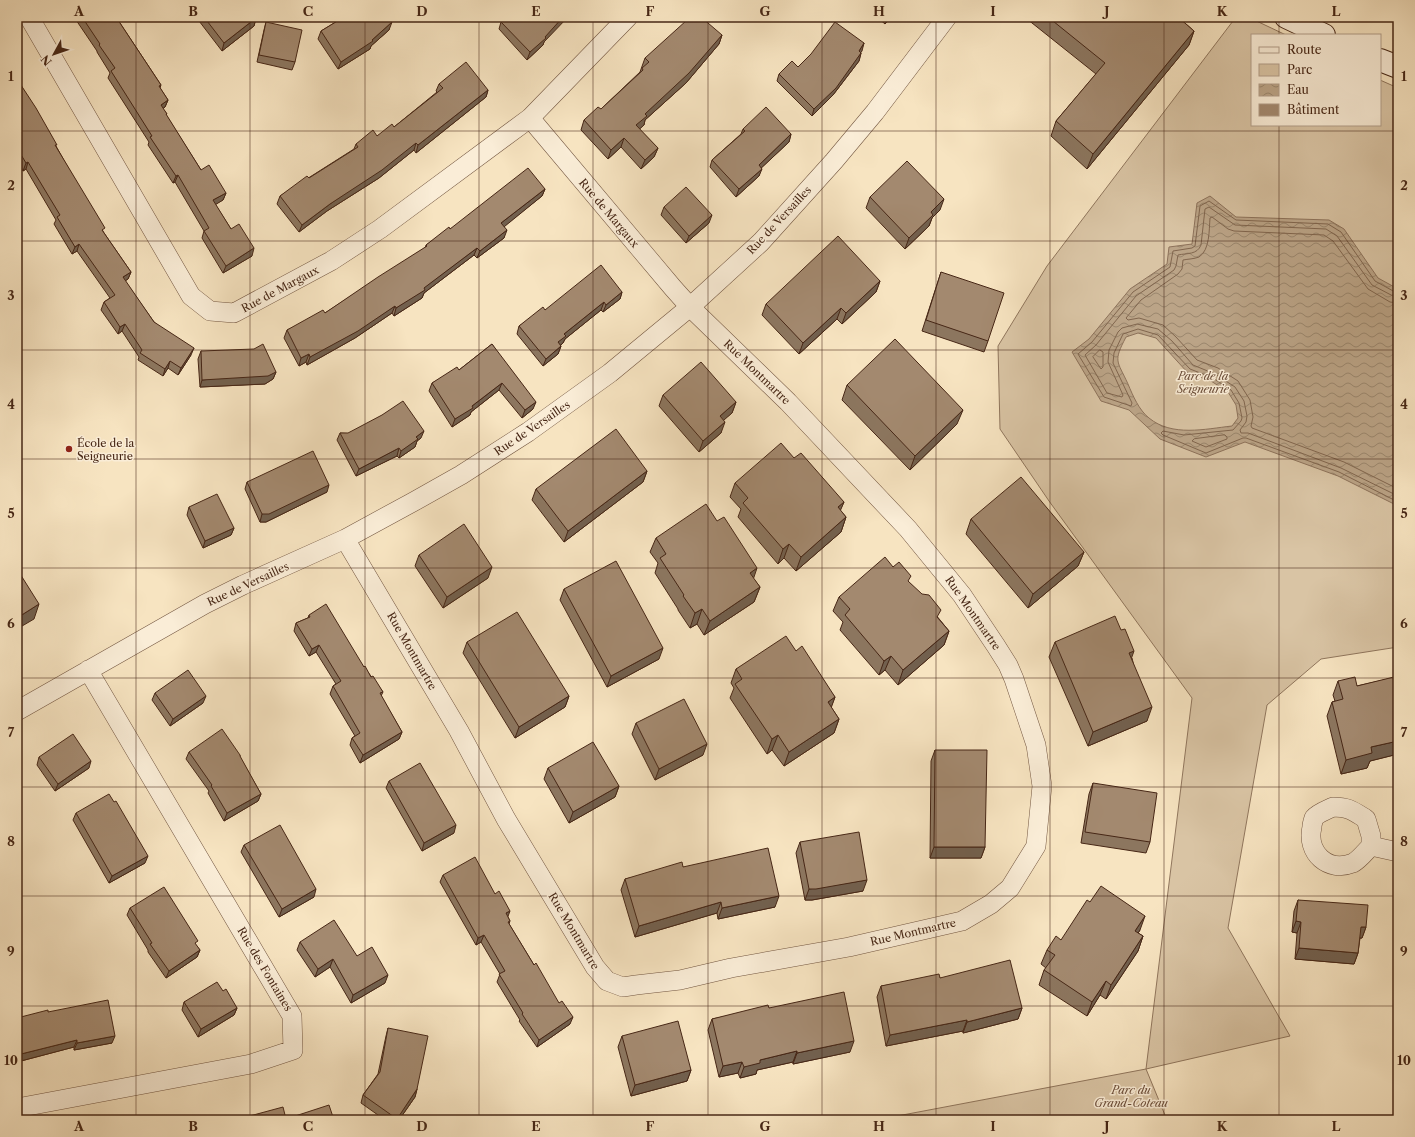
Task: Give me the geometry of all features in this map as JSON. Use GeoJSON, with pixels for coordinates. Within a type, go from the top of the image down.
{"type":"FeatureCollection","features":[{"type":"Feature","properties":{"kind":"street","name":"Rue de Margaux"},"geometry":{"type":"LineString","coordinates":[[29,17],[191,296],[210,310],[234,314],[331,261],[380,229],[530,118],[628,17]]}},
{"type":"Feature","properties":{"kind":"street","name":"Rue de Versailles"},"geometry":{"type":"LineString","coordinates":[[17,711],[205,604],[243,585],[345,539],[420,498],[528,432],[610,373],[690,307],[761,242],[875,112],[947,17]]}},
{"type":"Feature","properties":{"kind":"street"},"geometry":{"type":"LineString","coordinates":[[1286,17],[1322,34]]}},
{"type":"Feature","properties":{"kind":"street"},"geometry":{"type":"LineString","coordinates":[[1381,60],[1398,67]]}},
{"type":"Feature","properties":{"kind":"street","name":"Rue de Margaux"},"geometry":{"type":"LineString","coordinates":[[530,118],[690,307]]}},
{"type":"Feature","properties":{"kind":"street","name":"Rue Montmartre"},"geometry":{"type":"LineString","coordinates":[[345,539],[455,724],[510,826],[595,967],[608,981],[623,987],[680,980],[731,968],[849,947],[962,921],[991,904],[1010,888],[1036,846],[1042,786],[1036,745],[1022,700],[1008,665],[962,595],[908,529],[788,402],[690,307]]}},
{"type":"Feature","properties":{"kind":"street","name":"Rue des Fontaines"},"geometry":{"type":"LineString","coordinates":[[17,1108],[251,1064],[293,1050],[292,1016],[88,670]]}},
{"type":"Feature","properties":{"kind":"street"},"geometry":{"type":"LineString","coordinates":[[1371,846],[1398,852]]}},
{"type":"Feature","properties":{"kind":"green space","name":"Parc de la Seigneurie"},"geometry":{"type":"Polygon","coordinates":[[[1236,17],[1248,17],[1284,34],[1251,34],[1251,126],[1381,126],[1381,80],[1398,88],[1398,647],[1321,659],[1267,705],[1228,928],[1290,1036],[1146,1069],[1192,698],[1049,501],[1000,429],[998,346],[1047,266],[1236,17]]]}},
{"type":"Feature","properties":{"kind":"green space","name":"Parc du Grand-Coteau"},"geometry":{"type":"Polygon","coordinates":[[[1146,1069],[1167,1120],[876,1120],[1146,1069]]]}},
{"type":"Feature","properties":{"kind":"water"},"geometry":{"type":"Polygon","coordinates":[[[1210,196],[1236,217],[1329,220],[1344,229],[1378,278],[1398,289],[1398,506],[1338,476],[1245,442],[1206,457],[1160,439],[1129,410],[1101,401],[1072,352],[1089,339],[1130,289],[1167,264],[1169,247],[1192,244],[1197,203],[1210,196]],[[1138,333],[1126,337],[1118,357],[1121,370],[1142,411],[1158,424],[1178,430],[1200,430],[1232,426],[1238,418],[1236,405],[1228,392],[1211,381],[1188,373],[1156,338],[1138,333]]]}},
{"type":"Feature","properties":{"kind":"building"},"geometry":{"type":"Polygon","coordinates":[[[82,17],[116,17],[161,85],[159,86],[168,100],[161,105],[201,170],[209,165],[226,193],[213,200],[231,229],[239,224],[254,248],[226,266],[204,231],[209,228],[178,175],[176,176],[150,137],[152,136],[111,71],[115,68],[82,17]]]}},
{"type":"Feature","properties":{"kind":"building"},"geometry":{"type":"Polygon","coordinates":[[[204,17],[255,17],[256,18],[224,43],[204,17]]]}},
{"type":"Feature","properties":{"kind":"building"},"geometry":{"type":"Polygon","coordinates":[[[344,17],[389,17],[388,18],[392,22],[372,40],[373,41],[341,62],[321,31],[344,17]]]}},
{"type":"Feature","properties":{"kind":"building"},"geometry":{"type":"Polygon","coordinates":[[[507,17],[563,17],[545,37],[546,38],[530,52],[501,22],[507,17]]]}},
{"type":"Feature","properties":{"kind":"building"},"geometry":{"type":"Polygon","coordinates":[[[690,17],[701,17],[722,35],[689,73],[645,114],[647,116],[636,125],[658,148],[645,160],[624,138],[611,150],[584,120],[598,107],[601,109],[643,70],[642,68],[649,62],[645,58],[690,17]]]}},
{"type":"Feature","properties":{"kind":"building"},"geometry":{"type":"Polygon","coordinates":[[[1048,17],[1178,17],[1194,31],[1093,154],[1056,121],[1105,63],[1048,17]]]}},
{"type":"Feature","properties":{"kind":"building"},"geometry":{"type":"Polygon","coordinates":[[[266,22],[302,30],[295,62],[259,55],[266,22]]]}},
{"type":"Feature","properties":{"kind":"building"},"geometry":{"type":"Polygon","coordinates":[[[835,22],[864,43],[859,51],[861,53],[836,88],[814,109],[779,74],[792,61],[798,67],[811,54],[835,22]]]}},
{"type":"Feature","properties":{"kind":"building"},"geometry":{"type":"Polygon","coordinates":[[[466,62],[488,90],[418,145],[416,143],[382,170],[330,204],[302,225],[280,196],[307,176],[309,178],[358,147],[356,144],[373,130],[377,136],[392,124],[394,127],[443,88],[439,84],[466,62]]]}},
{"type":"Feature","properties":{"kind":"building"},"geometry":{"type":"Polygon","coordinates":[[[17,79],[36,108],[57,145],[55,145],[105,228],[102,230],[131,272],[123,277],[154,322],[194,348],[181,368],[170,361],[165,369],[140,353],[142,350],[125,324],[120,327],[104,302],[115,295],[79,244],[75,247],[57,217],[60,215],[28,162],[26,163],[17,148],[17,79]]]}},
{"type":"Feature","properties":{"kind":"building"},"geometry":{"type":"Polygon","coordinates":[[[766,107],[791,134],[759,165],[762,169],[739,189],[712,160],[745,131],[743,129],[766,107]]]}},
{"type":"Feature","properties":{"kind":"building"},"geometry":{"type":"Polygon","coordinates":[[[907,161],[944,199],[931,212],[933,215],[909,238],[870,197],[907,161]]]}},
{"type":"Feature","properties":{"kind":"building"},"geometry":{"type":"Polygon","coordinates":[[[528,168],[545,189],[501,223],[507,230],[480,251],[477,248],[424,288],[425,290],[396,308],[395,306],[358,331],[310,357],[309,354],[301,358],[287,330],[323,310],[325,313],[427,246],[426,245],[449,227],[450,229],[528,168]]]}},
{"type":"Feature","properties":{"kind":"building"},"geometry":{"type":"Polygon","coordinates":[[[686,187],[712,215],[689,236],[664,207],[686,187]]]}},
{"type":"Feature","properties":{"kind":"building"},"geometry":{"type":"Polygon","coordinates":[[[838,236],[880,281],[846,313],[841,308],[803,343],[766,304],[838,236]]]}},
{"type":"Feature","properties":{"kind":"building"},"geometry":{"type":"Polygon","coordinates":[[[601,265],[622,292],[606,305],[604,302],[564,334],[566,336],[558,342],[561,346],[546,359],[519,326],[543,307],[545,310],[601,265]]]}},
{"type":"Feature","properties":{"kind":"building"},"geometry":{"type":"Polygon","coordinates":[[[941,272],[1004,293],[988,341],[926,320],[941,272]]]}},
{"type":"Feature","properties":{"kind":"building"},"geometry":{"type":"Polygon","coordinates":[[[895,339],[963,410],[915,456],[847,385],[895,339]]]}},
{"type":"Feature","properties":{"kind":"building"},"geometry":{"type":"Polygon","coordinates":[[[263,344],[276,372],[268,376],[202,380],[201,351],[254,349],[263,344]]]}},
{"type":"Feature","properties":{"kind":"building"},"geometry":{"type":"Polygon","coordinates":[[[492,344],[536,402],[525,410],[502,383],[472,406],[473,408],[455,419],[432,383],[457,367],[459,370],[492,344]]]}},
{"type":"Feature","properties":{"kind":"building"},"geometry":{"type":"Polygon","coordinates":[[[701,362],[736,402],[720,416],[725,422],[703,441],[663,395],[701,362]]]}},
{"type":"Feature","properties":{"kind":"building"},"geometry":{"type":"Polygon","coordinates":[[[403,401],[424,431],[416,437],[418,439],[401,451],[399,448],[359,469],[340,433],[348,433],[382,415],[403,401]]]}},
{"type":"Feature","properties":{"kind":"building"},"geometry":{"type":"Polygon","coordinates":[[[616,429],[647,471],[568,531],[536,489],[616,429]]]}},
{"type":"Feature","properties":{"kind":"building"},"geometry":{"type":"Polygon","coordinates":[[[781,443],[794,458],[801,453],[844,502],[838,507],[846,517],[801,557],[789,544],[783,549],[743,503],[748,498],[735,483],[781,443]]]}},
{"type":"Feature","properties":{"kind":"building"},"geometry":{"type":"Polygon","coordinates":[[[313,451],[329,485],[269,514],[262,514],[247,482],[313,451]]]}},
{"type":"Feature","properties":{"kind":"building"},"geometry":{"type":"Polygon","coordinates":[[[1021,477],[1084,552],[1033,594],[971,519],[1021,477]]]}},
{"type":"Feature","properties":{"kind":"building"},"geometry":{"type":"Polygon","coordinates":[[[217,494],[234,528],[205,541],[189,507],[217,494]]]}},
{"type":"Feature","properties":{"kind":"building"},"geometry":{"type":"Polygon","coordinates":[[[706,504],[717,521],[724,517],[757,568],[750,573],[760,587],[710,621],[702,609],[695,613],[683,596],[684,595],[660,558],[666,554],[656,538],[706,504]]]}},
{"type":"Feature","properties":{"kind":"building"},"geometry":{"type":"Polygon","coordinates":[[[464,524],[492,567],[447,597],[419,555],[464,524]]]}},
{"type":"Feature","properties":{"kind":"building"},"geometry":{"type":"Polygon","coordinates":[[[885,557],[893,567],[899,562],[911,576],[908,581],[922,594],[929,595],[941,610],[937,617],[949,631],[903,670],[891,656],[884,661],[845,615],[850,609],[839,597],[885,557]]]}},
{"type":"Feature","properties":{"kind":"building"},"geometry":{"type":"Polygon","coordinates":[[[616,561],[663,648],[611,676],[564,589],[616,561]]]}},
{"type":"Feature","properties":{"kind":"building"},"geometry":{"type":"Polygon","coordinates":[[[17,569],[39,604],[17,618],[17,569]]]}},
{"type":"Feature","properties":{"kind":"building"},"geometry":{"type":"Polygon","coordinates":[[[326,604],[364,667],[365,666],[371,677],[373,676],[383,692],[380,693],[402,732],[363,755],[352,738],[360,733],[333,686],[341,681],[319,645],[312,649],[296,623],[310,617],[309,615],[326,604]]]}},
{"type":"Feature","properties":{"kind":"building"},"geometry":{"type":"Polygon","coordinates":[[[517,612],[569,696],[519,727],[467,642],[517,612]]]}},
{"type":"Feature","properties":{"kind":"building"},"geometry":{"type":"Polygon","coordinates":[[[1115,616],[1121,630],[1125,629],[1134,651],[1129,653],[1152,707],[1093,732],[1055,642],[1115,616]]]}},
{"type":"Feature","properties":{"kind":"building"},"geometry":{"type":"Polygon","coordinates":[[[786,636],[796,651],[802,646],[835,697],[828,702],[839,719],[789,752],[778,735],[772,739],[735,684],[742,679],[736,669],[786,636]]]}},
{"type":"Feature","properties":{"kind":"building"},"geometry":{"type":"Polygon","coordinates":[[[188,670],[206,696],[173,719],[155,693],[188,670]]]}},
{"type":"Feature","properties":{"kind":"building"},"geometry":{"type":"Polygon","coordinates":[[[1398,676],[1398,741],[1371,747],[1372,753],[1346,760],[1332,702],[1343,699],[1338,681],[1355,677],[1357,686],[1398,676]]]}},
{"type":"Feature","properties":{"kind":"building"},"geometry":{"type":"Polygon","coordinates":[[[684,699],[707,744],[659,769],[636,723],[684,699]]]}},
{"type":"Feature","properties":{"kind":"building"},"geometry":{"type":"Polygon","coordinates":[[[222,729],[240,755],[261,794],[227,813],[211,786],[212,785],[189,752],[222,729]]]}},
{"type":"Feature","properties":{"kind":"building"},"geometry":{"type":"Polygon","coordinates":[[[73,734],[91,761],[58,784],[39,757],[73,734]]]}},
{"type":"Feature","properties":{"kind":"building"},"geometry":{"type":"Polygon","coordinates":[[[593,742],[619,786],[573,812],[548,768],[593,742]]]}},
{"type":"Feature","properties":{"kind":"building"},"geometry":{"type":"Polygon","coordinates":[[[935,750],[987,750],[985,847],[934,847],[935,750]]]}},
{"type":"Feature","properties":{"kind":"building"},"geometry":{"type":"Polygon","coordinates":[[[420,763],[456,825],[424,843],[389,781],[420,763]]]}},
{"type":"Feature","properties":{"kind":"building"},"geometry":{"type":"Polygon","coordinates":[[[1093,783],[1157,793],[1150,842],[1085,832],[1093,783]]]}},
{"type":"Feature","properties":{"kind":"building"},"geometry":{"type":"Polygon","coordinates":[[[109,794],[114,802],[116,801],[148,856],[112,876],[76,813],[109,794]]]}},
{"type":"Feature","properties":{"kind":"building"},"geometry":{"type":"Polygon","coordinates":[[[280,825],[316,889],[282,909],[244,845],[280,825]]]}},
{"type":"Feature","properties":{"kind":"building"},"geometry":{"type":"Polygon","coordinates":[[[859,832],[867,880],[809,889],[800,842],[859,832]]]}},
{"type":"Feature","properties":{"kind":"building"},"geometry":{"type":"Polygon","coordinates":[[[768,848],[779,896],[722,908],[721,902],[639,926],[625,879],[682,862],[683,867],[768,848]]]}},
{"type":"Feature","properties":{"kind":"building"},"geometry":{"type":"Polygon","coordinates":[[[475,857],[495,894],[499,891],[510,911],[506,913],[510,921],[508,922],[534,965],[536,963],[559,1003],[562,1001],[573,1017],[539,1040],[499,974],[505,971],[484,935],[478,938],[443,875],[475,857]]]}},
{"type":"Feature","properties":{"kind":"building"},"geometry":{"type":"Polygon","coordinates":[[[1101,886],[1145,916],[1135,931],[1143,936],[1111,985],[1106,981],[1092,1002],[1044,970],[1055,955],[1047,950],[1056,936],[1061,940],[1087,900],[1090,902],[1101,886]]]}},
{"type":"Feature","properties":{"kind":"building"},"geometry":{"type":"Polygon","coordinates":[[[164,887],[198,941],[195,943],[200,950],[169,971],[150,944],[152,943],[130,908],[164,887]]]}},
{"type":"Feature","properties":{"kind":"building"},"geometry":{"type":"Polygon","coordinates":[[[1298,900],[1368,905],[1366,927],[1361,927],[1358,953],[1299,948],[1301,922],[1296,921],[1298,900]]]}},
{"type":"Feature","properties":{"kind":"building"},"geometry":{"type":"Polygon","coordinates":[[[334,920],[357,956],[372,947],[388,975],[353,995],[333,959],[318,969],[300,942],[334,920]]]}},
{"type":"Feature","properties":{"kind":"building"},"geometry":{"type":"Polygon","coordinates":[[[1010,960],[1022,1008],[967,1022],[967,1020],[890,1035],[881,986],[939,974],[940,978],[1010,960]]]}},
{"type":"Feature","properties":{"kind":"building"},"geometry":{"type":"Polygon","coordinates":[[[217,982],[223,991],[226,989],[237,1008],[201,1029],[184,1002],[217,982]]]}},
{"type":"Feature","properties":{"kind":"building"},"geometry":{"type":"Polygon","coordinates":[[[844,992],[854,1041],[797,1053],[797,1051],[760,1060],[760,1063],[744,1067],[742,1062],[723,1066],[712,1019],[768,1005],[769,1008],[844,992]]]}},
{"type":"Feature","properties":{"kind":"building"},"geometry":{"type":"Polygon","coordinates":[[[108,1000],[115,1036],[77,1043],[77,1040],[17,1055],[17,1018],[48,1010],[48,1012],[108,1000]]]}},
{"type":"Feature","properties":{"kind":"building"},"geometry":{"type":"Polygon","coordinates":[[[678,1021],[691,1070],[635,1085],[622,1036],[678,1021]]]}},
{"type":"Feature","properties":{"kind":"building"},"geometry":{"type":"Polygon","coordinates":[[[388,1028],[428,1036],[417,1089],[397,1119],[363,1095],[380,1072],[388,1028]]]}},
{"type":"Feature","properties":{"kind":"building"},"geometry":{"type":"Polygon","coordinates":[[[329,1105],[334,1120],[235,1120],[283,1107],[286,1119],[329,1105]]]}},
{"type":"Feature","properties":{"kind":"building"},"geometry":{"type":"Polygon","coordinates":[[[228,1116],[229,1120],[209,1120],[228,1116]]]}},
{"type":"Feature","properties":{"kind":"place","name":"École de la Seigneurie"},"geometry":{"type":"Point","coordinates":[69,449]}}]}
